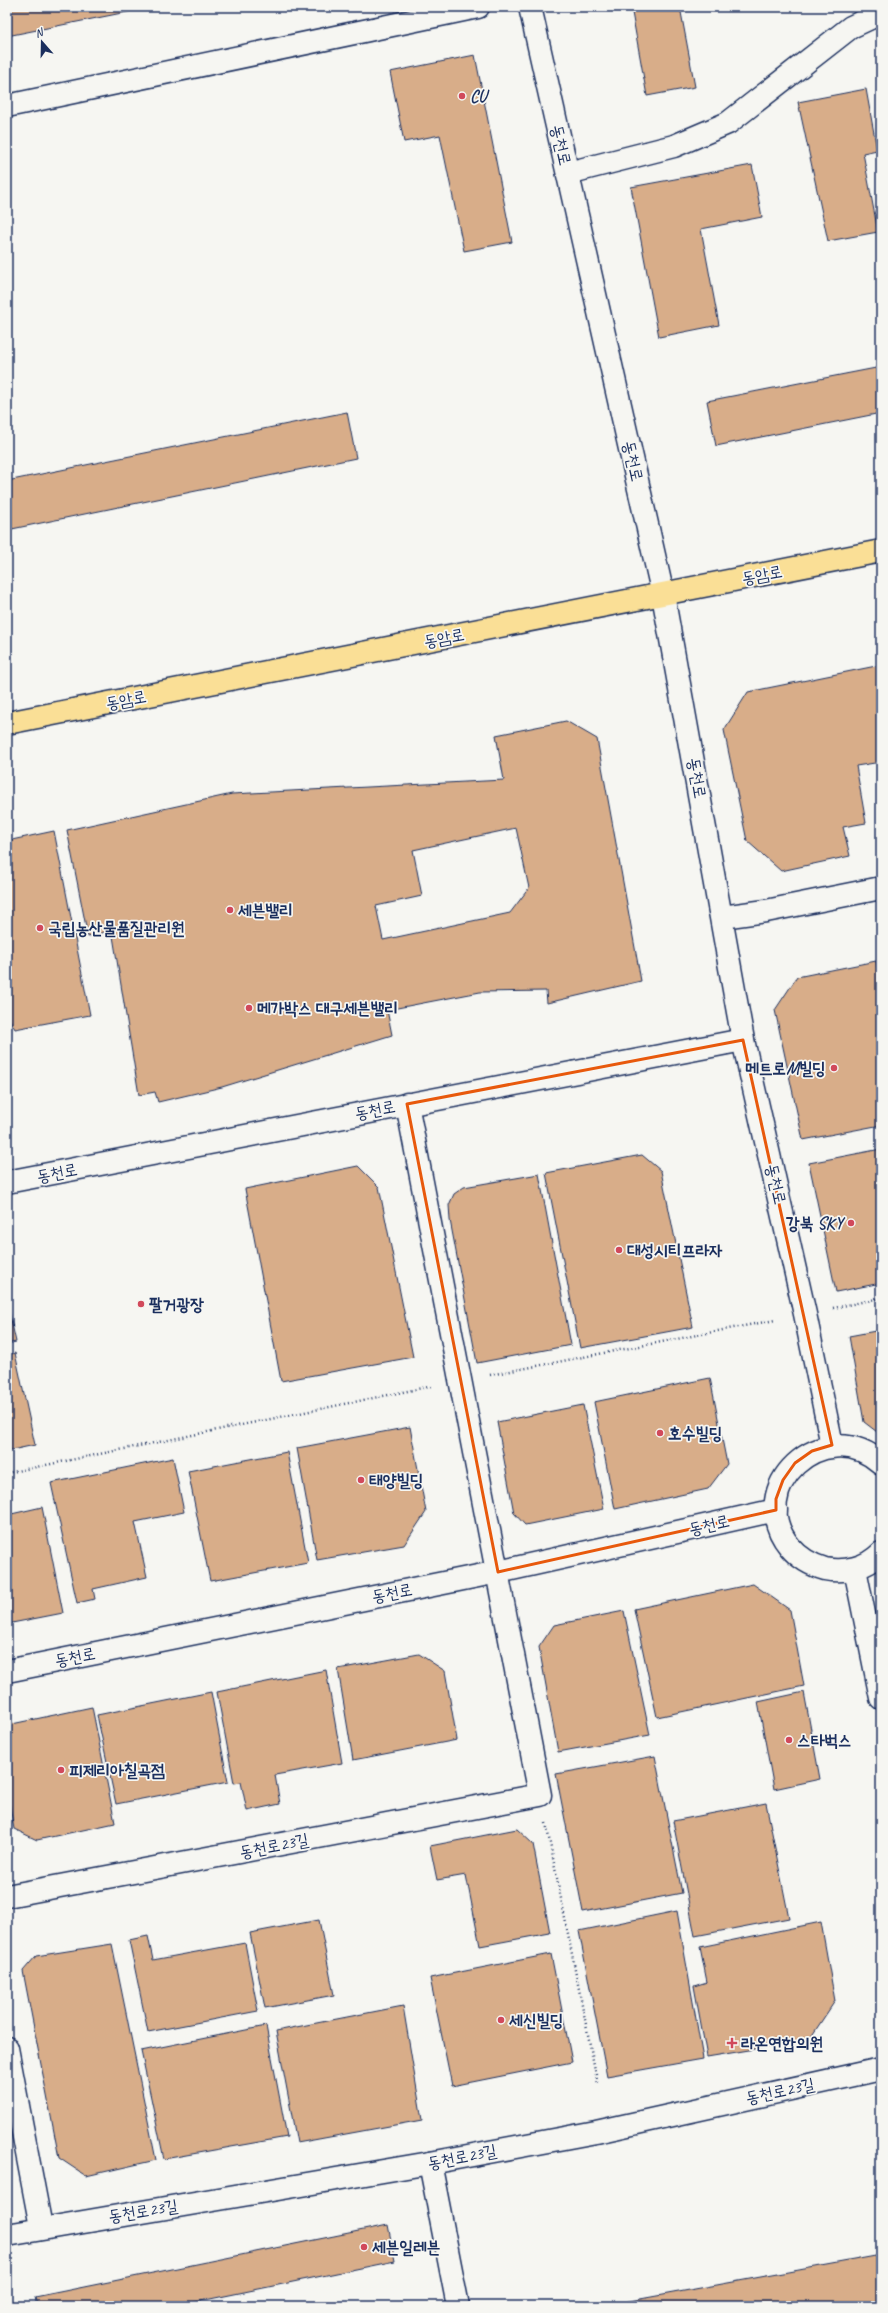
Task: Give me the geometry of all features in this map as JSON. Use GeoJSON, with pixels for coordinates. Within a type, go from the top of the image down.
{"type":"FeatureCollection","features":[{"type":"Feature","properties":{"kind":"main road","name":"동암로"},"geometry":{"type":"LineString","coordinates":[[7,723],[881,551]]}},
{"type":"Feature","properties":{"kind":"street"},"geometry":{"type":"LineString","coordinates":[[7,106],[478,7]]}},
{"type":"Feature","properties":{"kind":"street","name":"동천로"},"geometry":{"type":"LineString","coordinates":[[530,7],[663,595],[743,1040],[832,1445]]}},
{"type":"Feature","properties":{"kind":"street"},"geometry":{"type":"LineString","coordinates":[[568,173],[674,146],[728,123],[851,27],[881,13]]}},
{"type":"Feature","properties":{"kind":"street"},"geometry":{"type":"LineString","coordinates":[[722,917],[766,911],[881,888]]}},
{"type":"Feature","properties":{"kind":"street","name":"동천로"},"geometry":{"type":"LineString","coordinates":[[7,1182],[743,1040]]}},
{"type":"Feature","properties":{"kind":"street"},"geometry":{"type":"LineString","coordinates":[[407,1104],[540,1795]]}},
{"type":"Feature","properties":{"kind":"street"},"geometry":{"type":"LineString","coordinates":[[881,1462],[872,1455],[853,1447],[832,1445],[812,1451],[794,1463],[783,1480],[776,1499],[776,1520],[784,1539],[797,1555],[814,1566],[835,1571],[855,1569],[874,1560],[881,1553]]}},
{"type":"Feature","properties":{"kind":"street","name":"동천로"},"geometry":{"type":"LineString","coordinates":[[7,1671],[498,1572],[776,1510]]}},
{"type":"Feature","properties":{"kind":"street"},"geometry":{"type":"LineString","coordinates":[[855,1569],[881,1698]]}},
{"type":"Feature","properties":{"kind":"street","name":"동천로23길"},"geometry":{"type":"LineString","coordinates":[[7,1896],[540,1795]]}},
{"type":"Feature","properties":{"kind":"street"},"geometry":{"type":"LineString","coordinates":[[7,2048],[41,2228]]}},
{"type":"Feature","properties":{"kind":"street","name":"동천로23길"},"geometry":{"type":"LineString","coordinates":[[7,2235],[430,2163],[596,2132],[881,2069]]}},
{"type":"Feature","properties":{"kind":"street"},"geometry":{"type":"LineString","coordinates":[[430,2163],[458,2306]]}},
{"type":"Feature","properties":{"kind":"path"},"geometry":{"type":"LineString","coordinates":[[540,1795],[598,2085]]}},
{"type":"Feature","properties":{"kind":"highlighted area"},"geometry":{"type":"Polygon","coordinates":[[[743,1040],[832,1445],[812,1451],[795,1463],[783,1480],[776,1499],[776,1510],[498,1572],[407,1104],[743,1040]]]}},
{"type":"Feature","properties":{"kind":"building"},"geometry":{"type":"Polygon","coordinates":[[[7,7],[152,7],[7,36],[7,7]]]}},
{"type":"Feature","properties":{"kind":"building"},"geometry":{"type":"Polygon","coordinates":[[[631,7],[680,7],[695,87],[647,96],[631,7]]]}},
{"type":"Feature","properties":{"kind":"building"},"geometry":{"type":"Polygon","coordinates":[[[475,55],[512,242],[464,251],[440,135],[404,142],[390,72],[475,55]]]}},
{"type":"Feature","properties":{"kind":"building"},"geometry":{"type":"Polygon","coordinates":[[[866,89],[877,150],[863,153],[878,232],[828,241],[798,102],[866,89]]]}},
{"type":"Feature","properties":{"kind":"building"},"geometry":{"type":"Polygon","coordinates":[[[752,165],[762,217],[701,229],[719,325],[659,337],[631,187],[752,165]]]}},
{"type":"Feature","properties":{"kind":"building"},"geometry":{"type":"Polygon","coordinates":[[[881,367],[881,413],[716,446],[707,401],[881,367]]]}},
{"type":"Feature","properties":{"kind":"building"},"geometry":{"type":"Polygon","coordinates":[[[347,412],[356,458],[7,530],[7,481],[347,412]]]}},
{"type":"Feature","properties":{"kind":"building"},"geometry":{"type":"Polygon","coordinates":[[[881,665],[881,762],[856,766],[866,823],[843,827],[850,856],[781,871],[747,841],[724,730],[748,692],[881,665]]]}},
{"type":"Feature","properties":{"kind":"building","name":"세븐밸리"},"geometry":{"type":"Polygon","coordinates":[[[566,721],[597,739],[641,981],[547,1003],[546,991],[480,992],[387,1010],[392,1035],[222,1087],[158,1102],[155,1092],[139,1095],[112,930],[88,937],[67,830],[232,794],[504,780],[496,735],[566,721]],[[516,828],[413,850],[422,896],[376,906],[383,940],[510,913],[529,888],[516,828]]]}},
{"type":"Feature","properties":{"kind":"building","name":"국립농산물품질관리원"},"geometry":{"type":"Polygon","coordinates":[[[54,831],[90,1015],[15,1029],[7,1015],[7,841],[54,831]]]}},
{"type":"Feature","properties":{"kind":"building","name":"메트로M빌딩"},"geometry":{"type":"Polygon","coordinates":[[[876,961],[881,986],[881,1125],[803,1140],[775,1010],[797,977],[876,961]]]}},
{"type":"Feature","properties":{"kind":"building","name":"강북 SKY"},"geometry":{"type":"Polygon","coordinates":[[[881,1149],[881,1283],[836,1292],[809,1163],[881,1149]]]}},
{"type":"Feature","properties":{"kind":"building","name":"대성시티프라자"},"geometry":{"type":"Polygon","coordinates":[[[642,1155],[661,1171],[693,1327],[580,1348],[546,1173],[642,1155]]]}},
{"type":"Feature","properties":{"kind":"building"},"geometry":{"type":"Polygon","coordinates":[[[358,1166],[379,1187],[413,1357],[281,1381],[245,1189],[358,1166]]]}},
{"type":"Feature","properties":{"kind":"building"},"geometry":{"type":"Polygon","coordinates":[[[539,1174],[571,1345],[477,1363],[450,1220],[449,1205],[454,1194],[464,1187],[539,1174]]]}},
{"type":"Feature","properties":{"kind":"building"},"geometry":{"type":"Polygon","coordinates":[[[7,1302],[16,1342],[7,1344],[7,1302]]]}},
{"type":"Feature","properties":{"kind":"building"},"geometry":{"type":"Polygon","coordinates":[[[881,1330],[881,1435],[864,1422],[849,1336],[881,1330]]]}},
{"type":"Feature","properties":{"kind":"building"},"geometry":{"type":"Polygon","coordinates":[[[15,1353],[35,1445],[7,1451],[7,1355],[15,1353]]]}},
{"type":"Feature","properties":{"kind":"building","name":"호수빌딩"},"geometry":{"type":"Polygon","coordinates":[[[710,1378],[727,1464],[708,1489],[615,1509],[594,1402],[710,1378]]]}},
{"type":"Feature","properties":{"kind":"building"},"geometry":{"type":"Polygon","coordinates":[[[583,1405],[604,1509],[525,1525],[514,1513],[497,1422],[583,1405]]]}},
{"type":"Feature","properties":{"kind":"building","name":"태양빌딩"},"geometry":{"type":"Polygon","coordinates":[[[410,1427],[426,1512],[404,1545],[317,1560],[297,1448],[410,1427]]]}},
{"type":"Feature","properties":{"kind":"building"},"geometry":{"type":"Polygon","coordinates":[[[287,1452],[308,1563],[210,1581],[188,1471],[287,1452]]]}},
{"type":"Feature","properties":{"kind":"building"},"geometry":{"type":"Polygon","coordinates":[[[173,1458],[184,1512],[135,1522],[147,1577],[93,1589],[95,1599],[77,1603],[51,1483],[173,1458]]]}},
{"type":"Feature","properties":{"kind":"building"},"geometry":{"type":"Polygon","coordinates":[[[42,1507],[63,1613],[7,1624],[7,1515],[42,1507]]]}},
{"type":"Feature","properties":{"kind":"building"},"geometry":{"type":"Polygon","coordinates":[[[753,1584],[790,1610],[804,1686],[657,1717],[634,1609],[753,1584]]]}},
{"type":"Feature","properties":{"kind":"building"},"geometry":{"type":"Polygon","coordinates":[[[624,1611],[650,1735],[558,1752],[539,1647],[554,1625],[624,1611]]]}},
{"type":"Feature","properties":{"kind":"building"},"geometry":{"type":"Polygon","coordinates":[[[419,1654],[445,1671],[457,1740],[353,1760],[338,1669],[419,1654]]]}},
{"type":"Feature","properties":{"kind":"building"},"geometry":{"type":"Polygon","coordinates":[[[326,1670],[342,1763],[275,1775],[280,1804],[247,1811],[241,1782],[234,1783],[217,1692],[326,1670]]]}},
{"type":"Feature","properties":{"kind":"building"},"geometry":{"type":"Polygon","coordinates":[[[211,1692],[228,1782],[116,1804],[97,1715],[211,1692]]]}},
{"type":"Feature","properties":{"kind":"building","name":"스타벅스"},"geometry":{"type":"Polygon","coordinates":[[[804,1692],[820,1779],[774,1789],[758,1702],[804,1692]]]}},
{"type":"Feature","properties":{"kind":"building"},"geometry":{"type":"Polygon","coordinates":[[[92,1707],[115,1823],[37,1840],[14,1829],[7,1790],[7,1728],[12,1724],[92,1707]]]}},
{"type":"Feature","properties":{"kind":"building"},"geometry":{"type":"Polygon","coordinates":[[[655,1756],[682,1893],[583,1912],[556,1774],[655,1756]]]}},
{"type":"Feature","properties":{"kind":"building"},"geometry":{"type":"Polygon","coordinates":[[[766,1803],[789,1918],[695,1936],[673,1821],[766,1803]]]}},
{"type":"Feature","properties":{"kind":"building"},"geometry":{"type":"Polygon","coordinates":[[[517,1829],[533,1844],[550,1933],[480,1946],[466,1875],[437,1880],[430,1846],[517,1829]]]}},
{"type":"Feature","properties":{"kind":"building"},"geometry":{"type":"Polygon","coordinates":[[[677,1911],[703,2059],[607,2076],[579,1931],[677,1911]]]}},
{"type":"Feature","properties":{"kind":"building"},"geometry":{"type":"Polygon","coordinates":[[[319,1920],[334,1995],[265,2008],[250,1933],[319,1920]]]}},
{"type":"Feature","properties":{"kind":"building"},"geometry":{"type":"Polygon","coordinates":[[[821,1922],[835,2001],[809,2040],[707,2057],[694,1986],[707,1982],[700,1947],[821,1922]]]}},
{"type":"Feature","properties":{"kind":"building"},"geometry":{"type":"Polygon","coordinates":[[[148,1936],[153,1960],[245,1943],[258,2011],[148,2032],[129,1940],[148,1936]]]}},
{"type":"Feature","properties":{"kind":"building"},"geometry":{"type":"Polygon","coordinates":[[[112,1944],[156,2160],[86,2176],[59,2158],[23,1971],[36,1956],[112,1944]]]}},
{"type":"Feature","properties":{"kind":"building","name":"세신빌딩"},"geometry":{"type":"Polygon","coordinates":[[[551,1954],[572,2062],[452,2086],[430,1978],[551,1954]]]}},
{"type":"Feature","properties":{"kind":"building"},"geometry":{"type":"Polygon","coordinates":[[[403,2006],[422,2120],[297,2143],[276,2031],[403,2006]]]}},
{"type":"Feature","properties":{"kind":"building"},"geometry":{"type":"Polygon","coordinates":[[[266,2026],[287,2137],[164,2159],[141,2051],[266,2026]]]}},
{"type":"Feature","properties":{"kind":"building"},"geometry":{"type":"Polygon","coordinates":[[[388,2225],[395,2261],[176,2306],[37,2306],[35,2297],[388,2225]]]}},
{"type":"Feature","properties":{"kind":"building"},"geometry":{"type":"Polygon","coordinates":[[[881,2255],[881,2306],[602,2306],[881,2255]]]}},
{"type":"Feature","properties":{"kind":"place","name":"CU"},"geometry":{"type":"Point","coordinates":[462,96]}},
{"type":"Feature","properties":{"kind":"place","name":"세븐밸리"},"geometry":{"type":"Point","coordinates":[230,910]}},
{"type":"Feature","properties":{"kind":"place","name":"국립농산물품질관리원"},"geometry":{"type":"Point","coordinates":[40,928]}},
{"type":"Feature","properties":{"kind":"place","name":"메가박스 대구세븐밸리"},"geometry":{"type":"Point","coordinates":[249,1008]}},
{"type":"Feature","properties":{"kind":"place","name":"메트로M빌딩"},"geometry":{"type":"Point","coordinates":[834,1068]}},
{"type":"Feature","properties":{"kind":"place","name":"강북 SKY"},"geometry":{"type":"Point","coordinates":[851,1223]}},
{"type":"Feature","properties":{"kind":"place","name":"대성시티프라자"},"geometry":{"type":"Point","coordinates":[619,1250]}},
{"type":"Feature","properties":{"kind":"place","name":"팔거광장"},"geometry":{"type":"Point","coordinates":[141,1304]}},
{"type":"Feature","properties":{"kind":"place","name":"호수빌딩"},"geometry":{"type":"Point","coordinates":[660,1433]}},
{"type":"Feature","properties":{"kind":"place","name":"태양빌딩"},"geometry":{"type":"Point","coordinates":[361,1480]}},
{"type":"Feature","properties":{"kind":"place","name":"스타벅스"},"geometry":{"type":"Point","coordinates":[789,1740]}},
{"type":"Feature","properties":{"kind":"place","name":"피제리아칠곡점"},"geometry":{"type":"Point","coordinates":[61,1770]}},
{"type":"Feature","properties":{"kind":"place","name":"세신빌딩"},"geometry":{"type":"Point","coordinates":[501,2020]}},
{"type":"Feature","properties":{"kind":"place","name":"라온연합의원"},"geometry":{"type":"Point","coordinates":[732,2043]}},
{"type":"Feature","properties":{"kind":"place","name":"세븐일레븐"},"geometry":{"type":"Point","coordinates":[364,2247]}}]}
